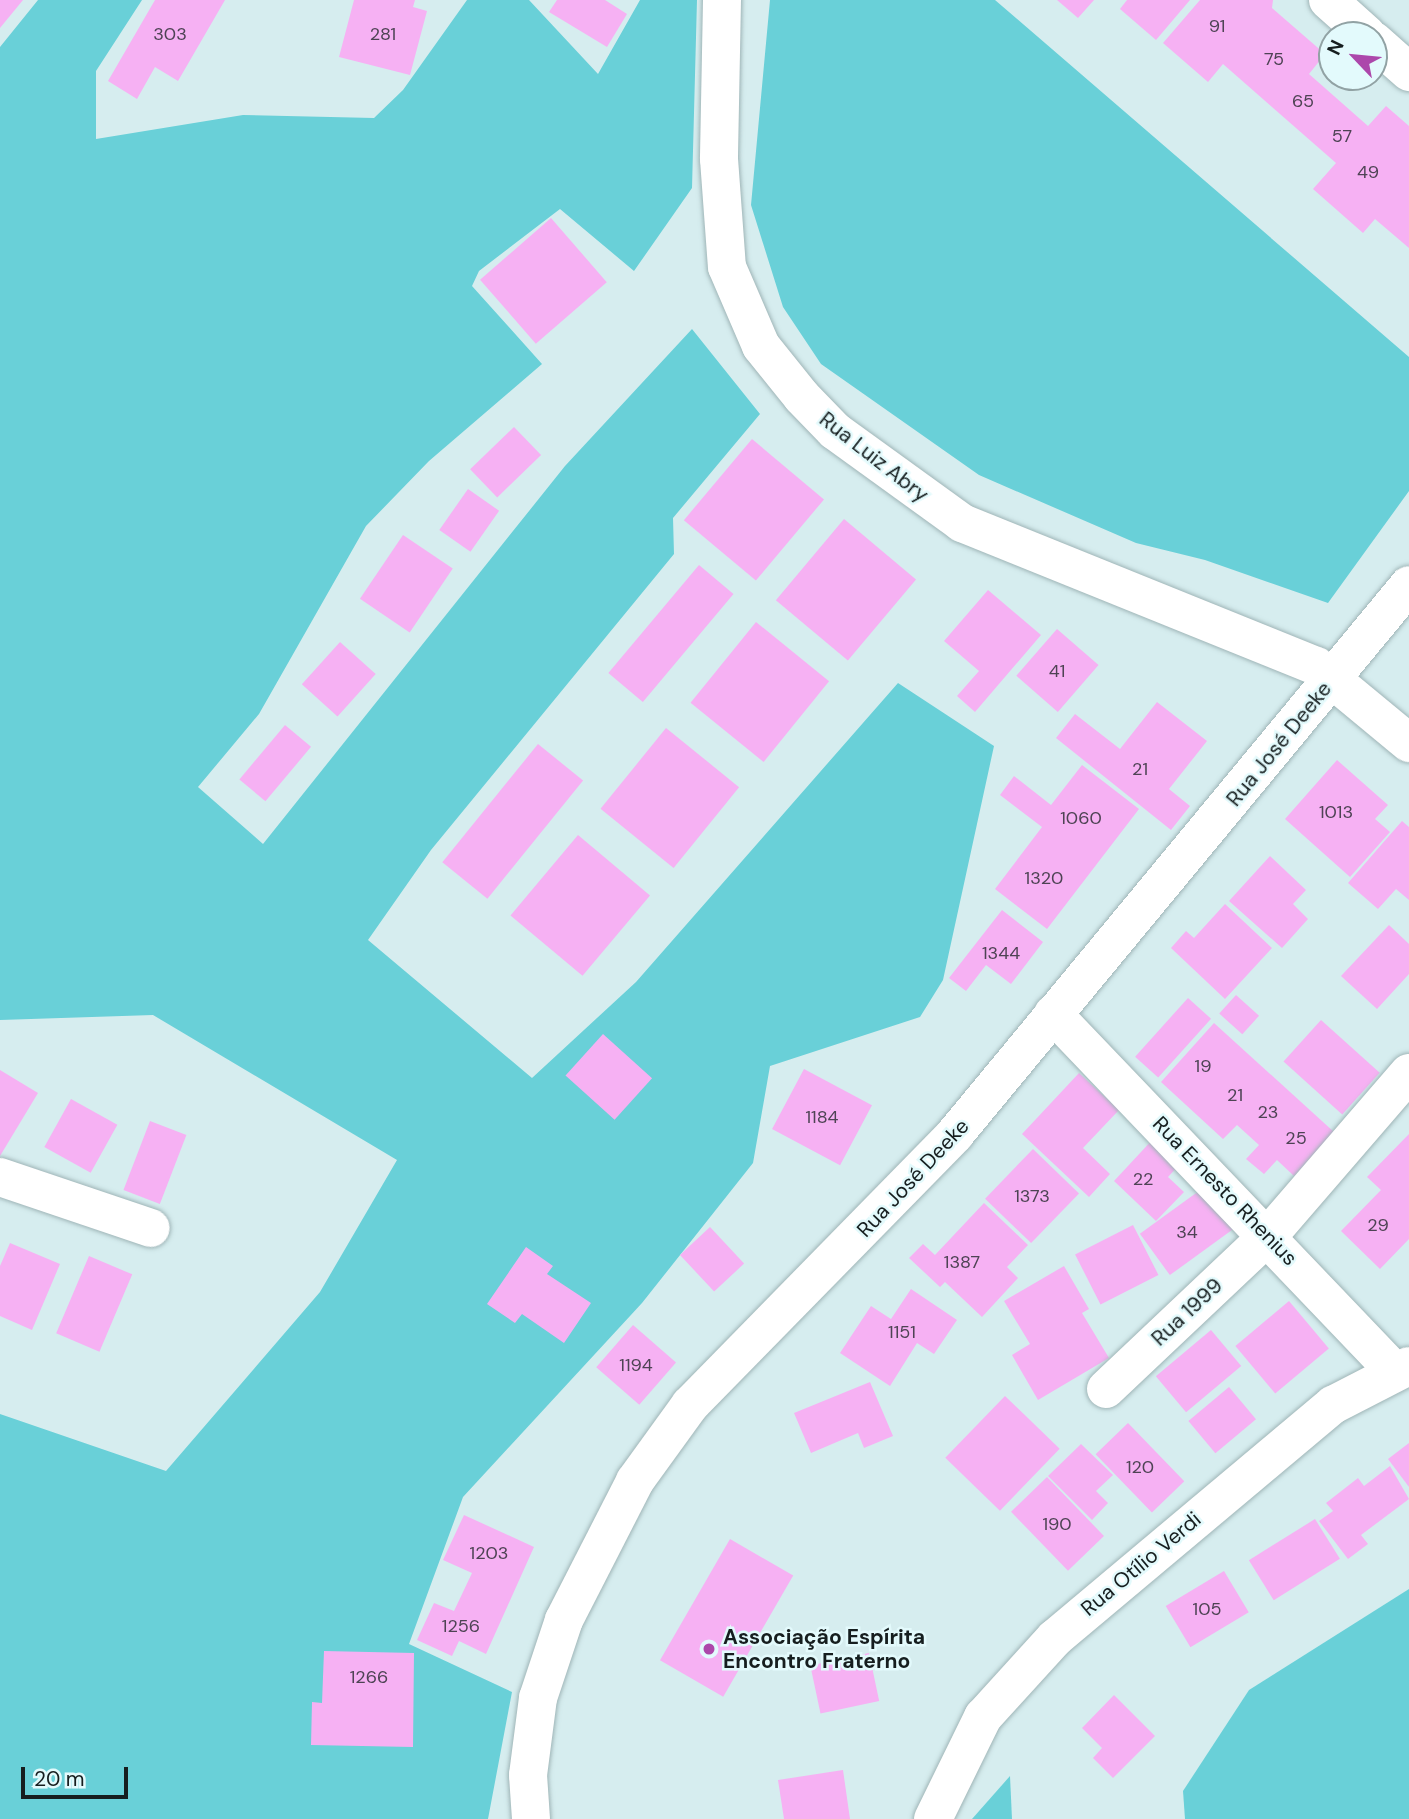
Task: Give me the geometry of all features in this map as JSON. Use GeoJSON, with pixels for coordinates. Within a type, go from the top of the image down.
{"type":"FeatureCollection","features":[{"type":"Feature","properties":{"kind":"street","name":"Rua Luiz Abry"},"geometry":{"type":"LineString","coordinates":[[722,0],[719,159],[727,267],[761,346],[802,397],[835,431],[962,523],[1298,658],[1334,677],[1409,743]]}},
{"type":"Feature","properties":{"kind":"street"},"geometry":{"type":"LineString","coordinates":[[1328,0],[1351,21]]}},
{"type":"Feature","properties":{"kind":"street"},"geometry":{"type":"LineString","coordinates":[[1388,53],[1409,72]]}},
{"type":"Feature","properties":{"kind":"street","name":"Rua José Deeke"},"geometry":{"type":"LineString","coordinates":[[531,1819],[528,1775],[538,1698],[564,1620],[635,1481],[690,1405],[908,1185],[1409,585]]}},
{"type":"Feature","properties":{"kind":"street","name":"Rua Ernesto Rhenius"},"geometry":{"type":"LineString","coordinates":[[1053,1014],[1401,1368]]}},
{"type":"Feature","properties":{"kind":"street","name":"Rua 1999"},"geometry":{"type":"LineString","coordinates":[[1106,1389],[1269,1235],[1409,1073]]}},
{"type":"Feature","properties":{"kind":"street"},"geometry":{"type":"LineString","coordinates":[[0,1177],[151,1228]]}},
{"type":"Feature","properties":{"kind":"street","name":"Rua Otílio Verdi"},"geometry":{"type":"LineString","coordinates":[[933,1819],[983,1717],[1055,1638],[1333,1405],[1401,1368]]}},
{"type":"Feature","properties":{"kind":"shaded area"},"geometry":{"type":"Polygon","coordinates":[[[38,0],[142,0],[96,71],[96,139],[243,115],[374,118],[403,90],[467,0],[529,0],[598,74],[640,0],[697,0],[692,188],[634,271],[560,209],[479,271],[472,286],[542,364],[429,461],[366,526],[259,714],[198,787],[263,844],[565,466],[692,329],[760,414],[673,518],[674,554],[431,850],[368,940],[532,1078],[636,982],[898,683],[994,746],[943,980],[920,1017],[770,1066],[753,1163],[642,1303],[463,1497],[409,1644],[512,1692],[488,1819],[0,1819],[0,1414],[166,1471],[320,1292],[397,1160],[153,1015],[0,1020],[0,47],[38,0]]]}},
{"type":"Feature","properties":{"kind":"shaded area"},"geometry":{"type":"Polygon","coordinates":[[[770,0],[995,0],[1409,357],[1409,491],[1328,603],[1205,560],[1136,543],[979,475],[821,364],[783,307],[751,205],[770,0]]]}},
{"type":"Feature","properties":{"kind":"shaded area"},"geometry":{"type":"Polygon","coordinates":[[[1409,1589],[1409,1819],[1185,1819],[1183,1791],[1249,1690],[1409,1589]]]}},
{"type":"Feature","properties":{"kind":"shaded area"},"geometry":{"type":"Polygon","coordinates":[[[1010,1776],[1012,1819],[972,1819],[1010,1776]]]}},
{"type":"Feature","properties":{"kind":"building"},"geometry":{"type":"Polygon","coordinates":[[[0,0],[23,0],[0,28],[0,0]]]}},
{"type":"Feature","properties":{"kind":"building"},"geometry":{"type":"Polygon","coordinates":[[[155,0],[225,0],[178,81],[155,67],[137,99],[108,81],[155,0]]]}},
{"type":"Feature","properties":{"kind":"building"},"geometry":{"type":"Polygon","coordinates":[[[354,0],[415,0],[413,7],[427,11],[410,75],[339,57],[354,0]]]}},
{"type":"Feature","properties":{"kind":"building"},"geometry":{"type":"Polygon","coordinates":[[[557,0],[605,0],[627,14],[607,47],[549,12],[557,0]]]}},
{"type":"Feature","properties":{"kind":"building"},"geometry":{"type":"Polygon","coordinates":[[[1057,0],[1094,0],[1078,18],[1057,0]]]}},
{"type":"Feature","properties":{"kind":"building"},"geometry":{"type":"Polygon","coordinates":[[[1127,0],[1190,0],[1156,40],[1120,9],[1127,0]]]}},
{"type":"Feature","properties":{"kind":"building"},"geometry":{"type":"Polygon","coordinates":[[[1200,0],[1273,0],[1272,8],[1318,48],[1318,63],[1309,74],[1318,82],[1318,91],[1328,91],[1368,126],[1386,106],[1409,126],[1409,248],[1375,219],[1363,233],[1313,189],[1336,163],[1223,64],[1208,82],[1163,43],[1200,0]]]}},
{"type":"Feature","properties":{"kind":"building"},"geometry":{"type":"Polygon","coordinates":[[[551,218],[607,282],[536,344],[480,280],[551,218]]]}},
{"type":"Feature","properties":{"kind":"building"},"geometry":{"type":"Polygon","coordinates":[[[514,427],[541,455],[497,497],[470,469],[514,427]]]}},
{"type":"Feature","properties":{"kind":"building"},"geometry":{"type":"Polygon","coordinates":[[[752,439],[824,499],[756,581],[684,520],[752,439]]]}},
{"type":"Feature","properties":{"kind":"building"},"geometry":{"type":"Polygon","coordinates":[[[468,489],[499,511],[470,552],[439,530],[468,489]]]}},
{"type":"Feature","properties":{"kind":"building"},"geometry":{"type":"Polygon","coordinates":[[[844,519],[916,579],[848,661],[776,600],[844,519]]]}},
{"type":"Feature","properties":{"kind":"building"},"geometry":{"type":"Polygon","coordinates":[[[403,535],[453,569],[410,632],[360,599],[403,535]]]}},
{"type":"Feature","properties":{"kind":"building"},"geometry":{"type":"Polygon","coordinates":[[[699,565],[733,594],[643,702],[608,673],[699,565]]]}},
{"type":"Feature","properties":{"kind":"building"},"geometry":{"type":"Polygon","coordinates":[[[988,590],[1041,635],[975,712],[957,696],[979,671],[944,641],[988,590]]]}},
{"type":"Feature","properties":{"kind":"building"},"geometry":{"type":"Polygon","coordinates":[[[756,622],[829,681],[764,762],[691,703],[756,622]]]}},
{"type":"Feature","properties":{"kind":"building"},"geometry":{"type":"Polygon","coordinates":[[[1057,629],[1099,665],[1058,712],[1016,676],[1057,629]]]}},
{"type":"Feature","properties":{"kind":"building"},"geometry":{"type":"Polygon","coordinates":[[[340,642],[376,674],[338,716],[302,684],[340,642]]]}},
{"type":"Feature","properties":{"kind":"building"},"geometry":{"type":"Polygon","coordinates":[[[1157,702],[1207,741],[1169,789],[1190,806],[1171,830],[1056,738],[1075,714],[1120,749],[1157,702]]]}},
{"type":"Feature","properties":{"kind":"building"},"geometry":{"type":"Polygon","coordinates":[[[285,725],[311,747],[265,801],[239,779],[285,725]]]}},
{"type":"Feature","properties":{"kind":"building"},"geometry":{"type":"Polygon","coordinates":[[[666,728],[739,787],[674,868],[601,809],[666,728]]]}},
{"type":"Feature","properties":{"kind":"building"},"geometry":{"type":"Polygon","coordinates":[[[538,744],[583,781],[487,899],[442,862],[538,744]]]}},
{"type":"Feature","properties":{"kind":"building"},"geometry":{"type":"Polygon","coordinates":[[[1337,760],[1388,805],[1375,819],[1390,832],[1350,877],[1285,819],[1337,760]]]}},
{"type":"Feature","properties":{"kind":"building"},"geometry":{"type":"Polygon","coordinates":[[[1082,765],[1139,809],[1047,929],[995,889],[1042,827],[1000,795],[1014,776],[1051,805],[1082,765]]]}},
{"type":"Feature","properties":{"kind":"building"},"geometry":{"type":"Polygon","coordinates":[[[1402,821],[1409,827],[1409,900],[1396,889],[1378,909],[1348,883],[1402,821]]]}},
{"type":"Feature","properties":{"kind":"building"},"geometry":{"type":"Polygon","coordinates":[[[578,835],[650,895],[583,976],[511,915],[578,835]]]}},
{"type":"Feature","properties":{"kind":"building"},"geometry":{"type":"Polygon","coordinates":[[[1270,856],[1306,890],[1293,904],[1308,919],[1282,948],[1229,901],[1270,856]]]}},
{"type":"Feature","properties":{"kind":"building"},"geometry":{"type":"Polygon","coordinates":[[[1225,904],[1272,948],[1225,999],[1171,948],[1186,931],[1194,938],[1225,904]]]}},
{"type":"Feature","properties":{"kind":"building"},"geometry":{"type":"Polygon","coordinates":[[[1002,910],[1043,942],[1011,984],[986,965],[966,991],[949,978],[1002,910]]]}},
{"type":"Feature","properties":{"kind":"building"},"geometry":{"type":"Polygon","coordinates":[[[1389,925],[1409,944],[1409,974],[1377,1009],[1341,976],[1389,925]]]}},
{"type":"Feature","properties":{"kind":"building"},"geometry":{"type":"Polygon","coordinates":[[[1236,995],[1259,1016],[1242,1034],[1219,1014],[1236,995]]]}},
{"type":"Feature","properties":{"kind":"building"},"geometry":{"type":"Polygon","coordinates":[[[1188,998],[1211,1019],[1158,1077],[1135,1057],[1188,998]]]}},
{"type":"Feature","properties":{"kind":"building"},"geometry":{"type":"Polygon","coordinates":[[[1321,1020],[1380,1073],[1342,1114],[1284,1062],[1321,1020]]]}},
{"type":"Feature","properties":{"kind":"building"},"geometry":{"type":"Polygon","coordinates":[[[1214,1023],[1334,1132],[1294,1176],[1277,1160],[1264,1174],[1246,1159],[1259,1145],[1237,1125],[1223,1139],[1161,1082],[1214,1023]]]}},
{"type":"Feature","properties":{"kind":"building"},"geometry":{"type":"Polygon","coordinates":[[[603,1034],[652,1078],[615,1120],[566,1076],[603,1034]]]}},
{"type":"Feature","properties":{"kind":"building"},"geometry":{"type":"Polygon","coordinates":[[[804,1069],[872,1105],[840,1165],[772,1129],[804,1069]]]}},
{"type":"Feature","properties":{"kind":"building"},"geometry":{"type":"Polygon","coordinates":[[[0,1070],[38,1093],[0,1156],[0,1070]]]}},
{"type":"Feature","properties":{"kind":"building"},"geometry":{"type":"Polygon","coordinates":[[[1079,1073],[1119,1110],[1083,1148],[1110,1174],[1089,1197],[1022,1134],[1079,1073]]]}},
{"type":"Feature","properties":{"kind":"building"},"geometry":{"type":"Polygon","coordinates":[[[71,1099],[117,1125],[91,1173],[44,1147],[71,1099]]]}},
{"type":"Feature","properties":{"kind":"building"},"geometry":{"type":"Polygon","coordinates":[[[150,1121],[186,1135],[160,1204],[123,1190],[150,1121]]]}},
{"type":"Feature","properties":{"kind":"building"},"geometry":{"type":"Polygon","coordinates":[[[1409,1134],[1409,1239],[1380,1269],[1341,1231],[1381,1190],[1367,1177],[1409,1134]]]}},
{"type":"Feature","properties":{"kind":"building"},"geometry":{"type":"Polygon","coordinates":[[[1154,1138],[1180,1164],[1168,1177],[1184,1192],[1156,1221],[1114,1181],[1154,1138]]]}},
{"type":"Feature","properties":{"kind":"building"},"geometry":{"type":"Polygon","coordinates":[[[1033,1149],[1079,1193],[1031,1243],[985,1199],[1033,1149]]]}},
{"type":"Feature","properties":{"kind":"building"},"geometry":{"type":"Polygon","coordinates":[[[1203,1188],[1233,1229],[1170,1275],[1140,1234],[1203,1188]]]}},
{"type":"Feature","properties":{"kind":"building"},"geometry":{"type":"Polygon","coordinates":[[[984,1203],[1028,1245],[1007,1267],[1018,1278],[982,1317],[945,1282],[940,1287],[909,1258],[923,1244],[935,1255],[984,1203]]]}},
{"type":"Feature","properties":{"kind":"building"},"geometry":{"type":"Polygon","coordinates":[[[1133,1225],[1158,1275],[1101,1304],[1075,1255],[1133,1225]]]}},
{"type":"Feature","properties":{"kind":"building"},"geometry":{"type":"Polygon","coordinates":[[[710,1227],[744,1264],[714,1292],[680,1255],[710,1227]]]}},
{"type":"Feature","properties":{"kind":"building"},"geometry":{"type":"Polygon","coordinates":[[[10,1243],[60,1264],[32,1330],[0,1316],[0,1266],[10,1243]]]}},
{"type":"Feature","properties":{"kind":"building"},"geometry":{"type":"Polygon","coordinates":[[[526,1247],[553,1266],[547,1274],[591,1303],[564,1343],[522,1314],[515,1323],[487,1304],[526,1247]]]}},
{"type":"Feature","properties":{"kind":"building"},"geometry":{"type":"Polygon","coordinates":[[[89,1256],[132,1274],[99,1352],[56,1333],[89,1256]]]}},
{"type":"Feature","properties":{"kind":"building"},"geometry":{"type":"Polygon","coordinates":[[[1064,1266],[1089,1309],[1082,1313],[1109,1358],[1038,1400],[1012,1355],[1030,1344],[1004,1301],[1064,1266]]]}},
{"type":"Feature","properties":{"kind":"building"},"geometry":{"type":"Polygon","coordinates":[[[911,1289],[957,1320],[934,1354],[917,1343],[890,1386],[840,1353],[871,1306],[891,1319],[911,1289]]]}},
{"type":"Feature","properties":{"kind":"building"},"geometry":{"type":"Polygon","coordinates":[[[1289,1301],[1329,1348],[1275,1393],[1235,1346],[1289,1301]]]}},
{"type":"Feature","properties":{"kind":"building"},"geometry":{"type":"Polygon","coordinates":[[[633,1325],[676,1362],[639,1405],[596,1367],[633,1325]]]}},
{"type":"Feature","properties":{"kind":"building"},"geometry":{"type":"Polygon","coordinates":[[[1211,1330],[1241,1366],[1186,1412],[1156,1376],[1211,1330]]]}},
{"type":"Feature","properties":{"kind":"building"},"geometry":{"type":"Polygon","coordinates":[[[870,1382],[893,1436],[864,1448],[858,1433],[811,1453],[794,1413],[870,1382]]]}},
{"type":"Feature","properties":{"kind":"building"},"geometry":{"type":"Polygon","coordinates":[[[1229,1387],[1256,1419],[1215,1453],[1188,1421],[1229,1387]]]}},
{"type":"Feature","properties":{"kind":"building"},"geometry":{"type":"Polygon","coordinates":[[[1005,1396],[1060,1449],[1000,1511],[945,1458],[1005,1396]]]}},
{"type":"Feature","properties":{"kind":"building"},"geometry":{"type":"Polygon","coordinates":[[[1128,1423],[1184,1481],[1152,1513],[1096,1454],[1128,1423]]]}},
{"type":"Feature","properties":{"kind":"building"},"geometry":{"type":"Polygon","coordinates":[[[1409,1443],[1409,1487],[1388,1459],[1409,1443]]]}},
{"type":"Feature","properties":{"kind":"building"},"geometry":{"type":"Polygon","coordinates":[[[1081,1444],[1113,1475],[1096,1491],[1108,1503],[1092,1520],[1048,1476],[1081,1444]]]}},
{"type":"Feature","properties":{"kind":"building"},"geometry":{"type":"Polygon","coordinates":[[[1390,1466],[1409,1499],[1361,1535],[1368,1544],[1348,1559],[1319,1521],[1333,1511],[1326,1503],[1358,1478],[1364,1486],[1390,1466]]]}},
{"type":"Feature","properties":{"kind":"building"},"geometry":{"type":"Polygon","coordinates":[[[1047,1477],[1104,1536],[1068,1571],[1011,1512],[1047,1477]]]}},
{"type":"Feature","properties":{"kind":"building"},"geometry":{"type":"Polygon","coordinates":[[[464,1515],[534,1547],[486,1654],[459,1641],[452,1656],[417,1640],[434,1603],[454,1611],[472,1573],[443,1560],[464,1515]]]}},
{"type":"Feature","properties":{"kind":"building"},"geometry":{"type":"Polygon","coordinates":[[[1315,1519],[1340,1559],[1274,1600],[1249,1560],[1315,1519]]]}},
{"type":"Feature","properties":{"kind":"building"},"geometry":{"type":"Polygon","coordinates":[[[730,1539],[793,1576],[723,1697],[660,1660],[730,1539]]]}},
{"type":"Feature","properties":{"kind":"building"},"geometry":{"type":"Polygon","coordinates":[[[1224,1571],[1249,1612],[1190,1647],[1166,1606],[1224,1571]]]}},
{"type":"Feature","properties":{"kind":"building"},"geometry":{"type":"Polygon","coordinates":[[[324,1651],[414,1653],[413,1747],[311,1745],[312,1702],[322,1703],[324,1651]]]}},
{"type":"Feature","properties":{"kind":"building"},"geometry":{"type":"Polygon","coordinates":[[[869,1653],[879,1701],[820,1713],[810,1665],[869,1653]]]}},
{"type":"Feature","properties":{"kind":"building"},"geometry":{"type":"Polygon","coordinates":[[[1114,1695],[1155,1736],[1113,1778],[1093,1758],[1102,1748],[1082,1728],[1114,1695]]]}},
{"type":"Feature","properties":{"kind":"building"},"geometry":{"type":"Polygon","coordinates":[[[843,1770],[850,1819],[784,1819],[778,1780],[843,1770]]]}},
{"type":"Feature","properties":{"kind":"place","name":"Associação Espírita Encontro Fraterno"},"geometry":{"type":"Point","coordinates":[709,1649]}}]}
